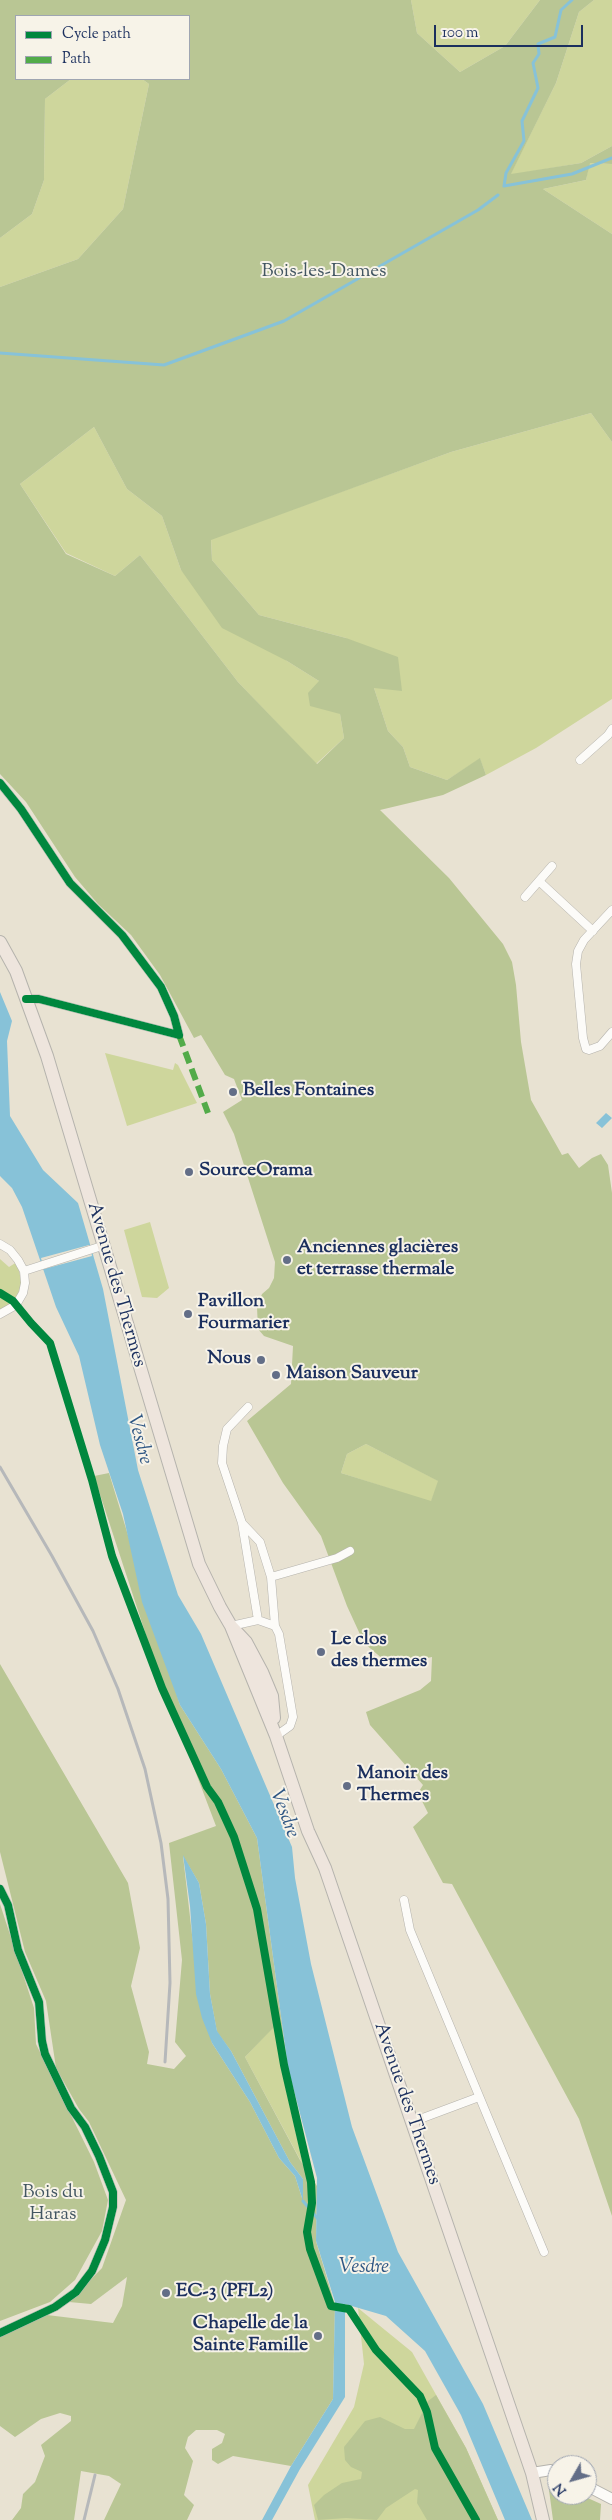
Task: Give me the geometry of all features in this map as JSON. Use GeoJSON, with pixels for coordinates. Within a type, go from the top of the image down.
{"type":"FeatureCollection","features":[{"type":"Feature","properties":{"kind":"main road","name":"Avenue des Thermes"},"geometry":{"type":"LineString","coordinates":[[0,942],[16,971],[47,1056],[199,1564],[210,1590],[232,1626],[246,1642],[272,1696],[276,1736],[295,1794],[324,1868],[532,2473],[543,2520]]}},
{"type":"Feature","properties":{"kind":"street"},"geometry":{"type":"LineString","coordinates":[[580,760],[612,728]]}},
{"type":"Feature","properties":{"kind":"street"},"geometry":{"type":"LineString","coordinates":[[0,783],[21,809],[70,883],[122,935],[161,987],[174,1016],[179,1036],[39,1000],[26,999]]}},
{"type":"Feature","properties":{"kind":"street"},"geometry":{"type":"LineString","coordinates":[[524,897],[540,882],[552,866]]}},
{"type":"Feature","properties":{"kind":"street"},"geometry":{"type":"LineString","coordinates":[[540,882],[593,930]]}},
{"type":"Feature","properties":{"kind":"street"},"geometry":{"type":"LineString","coordinates":[[612,910],[593,930],[578,950],[576,964],[583,1038],[586,1049],[589,1050],[600,1046],[612,1032]]}},
{"type":"Feature","properties":{"kind":"street"},"geometry":{"type":"LineString","coordinates":[[0,1244],[10,1250],[24,1271],[25,1283],[19,1300],[11,1310],[0,1314]]}},
{"type":"Feature","properties":{"kind":"street"},"geometry":{"type":"LineString","coordinates":[[24,1271],[105,1246]]}},
{"type":"Feature","properties":{"kind":"street"},"geometry":{"type":"LineString","coordinates":[[248,1407],[227,1428],[222,1462],[242,1523],[258,1620]]}},
{"type":"Feature","properties":{"kind":"street"},"geometry":{"type":"LineString","coordinates":[[242,1523],[260,1542],[271,1577],[275,1626],[279,1634],[293,1717],[290,1726],[276,1736]]}},
{"type":"Feature","properties":{"kind":"street"},"geometry":{"type":"LineString","coordinates":[[271,1577],[337,1558],[350,1552]]}},
{"type":"Feature","properties":{"kind":"street"},"geometry":{"type":"LineString","coordinates":[[232,1626],[258,1620],[275,1626]]}},
{"type":"Feature","properties":{"kind":"street"},"geometry":{"type":"LineString","coordinates":[[0,1889],[8,1905],[18,1950],[39,2002],[45,2054],[71,2108],[85,2127],[113,2192],[113,2207],[105,2240],[92,2270],[76,2292],[55,2307],[0,2333]]}},
{"type":"Feature","properties":{"kind":"street"},"geometry":{"type":"LineString","coordinates":[[404,1900],[410,1930],[544,2252]]}},
{"type":"Feature","properties":{"kind":"street"},"geometry":{"type":"LineString","coordinates":[[412,2122],[479,2097]]}},
{"type":"Feature","properties":{"kind":"street"},"geometry":{"type":"LineString","coordinates":[[532,2473],[547,2471]]}},
{"type":"Feature","properties":{"kind":"street"},"geometry":{"type":"LineString","coordinates":[[597,2492],[612,2500]]}},
{"type":"Feature","properties":{"kind":"green space","name":"Bois-les-Dames"},"geometry":{"type":"Polygon","coordinates":[[[0,0],[411,0],[417,33],[460,72],[505,46],[540,0],[594,0],[579,12],[556,83],[511,174],[581,163],[612,146],[612,164],[590,163],[586,180],[543,189],[612,234],[612,442],[591,413],[451,452],[211,540],[212,560],[259,615],[346,638],[398,657],[402,691],[374,688],[388,731],[403,747],[410,767],[447,780],[480,758],[486,775],[443,795],[380,810],[449,878],[503,944],[512,962],[521,1042],[531,1100],[562,1155],[568,1153],[579,1168],[601,1154],[608,1165],[612,1193],[612,2216],[579,2119],[452,1884],[443,1883],[413,1827],[428,1813],[418,1793],[423,1785],[370,1725],[366,1712],[420,1690],[431,1681],[432,1657],[397,1664],[384,1660],[364,1643],[347,1606],[321,1536],[283,1483],[247,1421],[291,1384],[293,1346],[264,1336],[258,1329],[257,1307],[262,1294],[269,1288],[274,1278],[275,1262],[234,1134],[223,1112],[242,1100],[234,1079],[225,1075],[201,1035],[194,1038],[160,975],[131,935],[98,904],[75,877],[26,802],[0,774],[0,287],[78,259],[123,209],[149,84],[143,80],[190,80],[190,15],[15,15],[15,80],[70,80],[45,99],[44,180],[32,214],[0,238],[0,0]],[[94,427],[20,484],[66,554],[115,576],[140,555],[238,682],[317,764],[344,738],[340,714],[310,706],[308,693],[319,681],[287,661],[222,628],[181,570],[162,516],[127,489],[94,427]],[[366,1444],[347,1454],[341,1473],[431,1501],[438,1481],[366,1444]]]}},
{"type":"Feature","properties":{"kind":"green space"},"geometry":{"type":"Polygon","coordinates":[[[411,0],[540,0],[505,46],[460,72],[417,33],[411,0]]]}},
{"type":"Feature","properties":{"kind":"green space"},"geometry":{"type":"Polygon","coordinates":[[[594,0],[612,0],[612,146],[581,163],[510,175],[556,83],[579,12],[594,0]]]}},
{"type":"Feature","properties":{"kind":"green space"},"geometry":{"type":"Polygon","coordinates":[[[70,80],[143,80],[149,84],[123,209],[78,259],[0,287],[0,238],[32,214],[44,180],[45,99],[70,80]]]}},
{"type":"Feature","properties":{"kind":"green space"},"geometry":{"type":"Polygon","coordinates":[[[589,163],[612,164],[612,234],[543,189],[586,180],[589,163]]]}},
{"type":"Feature","properties":{"kind":"green space"},"geometry":{"type":"Polygon","coordinates":[[[591,413],[612,442],[612,699],[536,748],[486,775],[480,759],[447,780],[410,767],[403,747],[388,731],[374,688],[346,638],[259,615],[212,560],[211,539],[451,452],[591,413]]]}},
{"type":"Feature","properties":{"kind":"green space"},"geometry":{"type":"Polygon","coordinates":[[[94,427],[127,489],[162,516],[181,570],[287,661],[319,681],[340,714],[344,738],[316,764],[238,682],[140,555],[115,576],[66,553],[20,484],[94,427]]]}},
{"type":"Feature","properties":{"kind":"green space"},"geometry":{"type":"Polygon","coordinates":[[[105,1053],[173,1070],[175,1063],[178,1065],[197,1103],[127,1126],[105,1053]]]}},
{"type":"Feature","properties":{"kind":"green space"},"geometry":{"type":"Polygon","coordinates":[[[150,1222],[169,1288],[157,1298],[142,1297],[124,1230],[150,1222]]]}},
{"type":"Feature","properties":{"kind":"green space"},"geometry":{"type":"Polygon","coordinates":[[[0,1259],[9,1267],[17,1262],[22,1284],[14,1303],[0,1311],[0,1259]]]}},
{"type":"Feature","properties":{"kind":"green space"},"geometry":{"type":"Polygon","coordinates":[[[366,1444],[439,1481],[431,1502],[341,1473],[347,1454],[366,1444]]]}},
{"type":"Feature","properties":{"kind":"green space"},"geometry":{"type":"Polygon","coordinates":[[[109,1473],[180,1705],[221,1769],[257,1838],[288,2068],[280,2063],[274,2027],[245,2057],[300,2160],[317,2186],[316,2241],[335,2305],[333,2399],[291,2466],[233,2456],[218,2464],[212,2460],[212,2449],[222,2443],[225,2434],[217,2430],[196,2430],[188,2437],[185,2448],[193,2461],[184,2495],[194,2505],[187,2520],[104,2520],[121,2484],[109,2476],[81,2471],[74,2520],[12,2520],[21,2508],[23,2494],[35,2482],[45,2456],[41,2445],[71,2421],[71,2416],[60,2413],[41,2419],[15,2437],[0,2426],[0,2336],[47,2315],[113,2323],[122,2306],[127,2277],[91,2304],[69,2302],[102,2268],[126,2200],[89,2122],[79,2109],[56,2068],[46,2001],[25,1952],[0,1852],[0,1664],[128,1883],[140,1948],[131,1986],[149,2052],[147,2064],[174,2069],[186,2056],[175,2042],[182,1960],[169,1843],[216,1826],[162,1684],[94,1476],[109,1473]],[[183,1856],[193,1943],[212,2043],[250,2102],[279,2158],[295,2176],[302,2198],[303,2179],[290,2162],[231,2051],[217,2032],[210,1994],[206,1924],[199,1883],[183,1856]]]}},
{"type":"Feature","properties":{"kind":"green space","name":"Bois du Haras"},"geometry":{"type":"Polygon","coordinates":[[[0,1904],[34,2008],[36,2044],[94,2162],[108,2200],[102,2231],[75,2280],[50,2302],[0,2321],[0,1904]]]}},
{"type":"Feature","properties":{"kind":"green space"},"geometry":{"type":"Polygon","coordinates":[[[274,2026],[280,2063],[303,2165],[245,2057],[274,2026]]]}},
{"type":"Feature","properties":{"kind":"green space"},"geometry":{"type":"Polygon","coordinates":[[[358,2308],[412,2352],[466,2448],[498,2520],[315,2520],[308,2485],[354,2407],[364,2364],[358,2308]]]}},
{"type":"Feature","properties":{"kind":"green space"},"geometry":{"type":"Polygon","coordinates":[[[436,2395],[466,2448],[498,2520],[427,2520],[417,2503],[418,2490],[415,2489],[386,2508],[377,2520],[346,2518],[318,2520],[314,2505],[324,2495],[342,2483],[361,2479],[362,2472],[351,2467],[345,2460],[344,2447],[365,2421],[380,2417],[405,2429],[414,2429],[428,2401],[436,2395]]]}},
{"type":"Feature","properties":{"kind":"green space"},"geometry":{"type":"Polygon","coordinates":[[[597,2502],[601,2504],[600,2520],[553,2520],[551,2505],[597,2505],[597,2502]]]}},
{"type":"Feature","properties":{"kind":"water","name":"Vesdre"},"geometry":{"type":"Polygon","coordinates":[[[0,992],[12,1021],[7,1041],[10,1116],[43,1170],[78,1203],[103,1289],[138,1470],[178,1595],[201,1634],[292,1847],[295,1878],[311,1964],[352,2127],[398,2252],[483,2404],[532,2520],[505,2520],[461,2415],[425,2351],[386,2316],[345,2304],[345,2397],[300,2469],[272,2520],[262,2520],[291,2466],[333,2399],[335,2302],[316,2241],[317,2178],[288,2068],[257,1838],[221,1769],[180,1705],[142,1602],[123,1514],[100,1445],[79,1356],[56,1307],[22,1207],[12,1188],[0,1176],[0,992]]]}},
{"type":"Feature","properties":{"kind":"water"},"geometry":{"type":"Polygon","coordinates":[[[606,1113],[612,1118],[602,1128],[596,1123],[606,1113]]]}},
{"type":"Feature","properties":{"kind":"water"},"geometry":{"type":"Polygon","coordinates":[[[183,1855],[199,1883],[206,1924],[210,1994],[217,2031],[231,2051],[290,2162],[303,2179],[303,2201],[295,2176],[279,2158],[250,2102],[212,2043],[202,2018],[196,1994],[190,1906],[183,1855]]]}},
{"type":"Feature","properties":{"kind":"pier"},"geometry":{"type":"Polygon","coordinates":[[[89,1245],[92,1256],[44,1269],[41,1258],[89,1245]]]}},
{"type":"Feature","properties":{"kind":"waterway"},"geometry":{"type":"LineString","coordinates":[[572,0],[561,10],[555,37],[538,44],[539,54],[533,63],[538,88],[522,121],[524,141],[506,173],[504,186],[572,174],[612,158]]}},
{"type":"Feature","properties":{"kind":"waterway"},"geometry":{"type":"LineString","coordinates":[[0,353],[164,365],[284,321],[478,210],[498,195]]}},
{"type":"Feature","properties":{"kind":"waterway"},"geometry":{"type":"LineString","coordinates":[[303,2201],[318,2219]]}},
{"type":"Feature","properties":{"kind":"railway"},"geometry":{"type":"LineString","coordinates":[[0,1467],[93,1631],[118,1689],[145,1769],[161,1843],[168,1899],[170,1983],[165,2062]]}},
{"type":"Feature","properties":{"kind":"railway"},"geometry":{"type":"LineString","coordinates":[[84,2520],[95,2475]]}},
{"type":"Feature","properties":{"kind":"marked path"},"geometry":{"type":"LineString","coordinates":[[179,1035],[208,1113]]}},
{"type":"Feature","properties":{"kind":"cycle path"},"geometry":{"type":"LineString","coordinates":[[0,783],[21,809],[70,883],[122,935],[161,987],[174,1016],[179,1035],[39,999],[26,999]]}},
{"type":"Feature","properties":{"kind":"cycle path"},"geometry":{"type":"LineString","coordinates":[[0,1293],[13,1301],[50,1343],[92,1480],[112,1556],[162,1688],[207,1787],[218,1802],[234,1837],[257,1909],[284,2065],[311,2182],[312,2203],[307,2232],[310,2249],[331,2306],[349,2309],[376,2350],[420,2396],[427,2412],[435,2448],[476,2520]]}},
{"type":"Feature","properties":{"kind":"cycle path"},"geometry":{"type":"LineString","coordinates":[[0,1889],[8,1905],[18,1950],[39,2002],[45,2054],[71,2108],[85,2127],[113,2192],[113,2207],[105,2240],[92,2271],[76,2292],[55,2307],[0,2333]]}},
{"type":"Feature","properties":{"kind":"place","name":"Belles Fontaines"},"geometry":{"type":"Point","coordinates":[233,1092]}},
{"type":"Feature","properties":{"kind":"place","name":"SourceOrama"},"geometry":{"type":"Point","coordinates":[189,1172]}},
{"type":"Feature","properties":{"kind":"place","name":"Anciennes glacières et terrasse thermale"},"geometry":{"type":"Point","coordinates":[287,1260]}},
{"type":"Feature","properties":{"kind":"place","name":"Pavillon Fourmarier"},"geometry":{"type":"Point","coordinates":[188,1314]}},
{"type":"Feature","properties":{"kind":"place","name":"Nous"},"geometry":{"type":"Point","coordinates":[261,1360]}},
{"type":"Feature","properties":{"kind":"place","name":"Maison Sauveur"},"geometry":{"type":"Point","coordinates":[276,1375]}},
{"type":"Feature","properties":{"kind":"place","name":"Le clos des thermes"},"geometry":{"type":"Point","coordinates":[321,1652]}},
{"type":"Feature","properties":{"kind":"place","name":"Manoir des Thermes"},"geometry":{"type":"Point","coordinates":[347,1786]}},
{"type":"Feature","properties":{"kind":"place","name":"EC-3 (PFL2)"},"geometry":{"type":"Point","coordinates":[166,2293]}},
{"type":"Feature","properties":{"kind":"place","name":"Chapelle de la Sainte Famille"},"geometry":{"type":"Point","coordinates":[318,2336]}}]}
